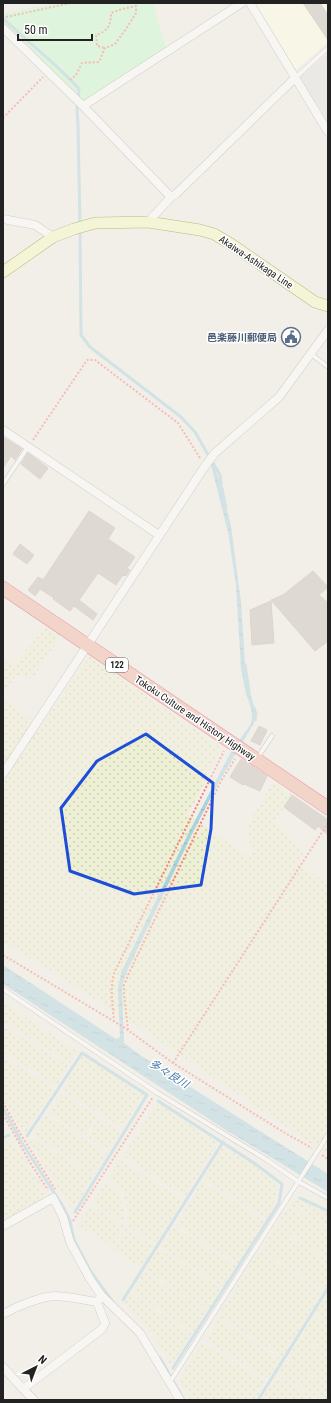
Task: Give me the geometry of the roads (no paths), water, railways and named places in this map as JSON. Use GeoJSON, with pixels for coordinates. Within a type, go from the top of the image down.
{"type":"FeatureCollection","features":[{"type":"Feature","properties":{"kind":"highway","name":"Tokoku Culture and History Highway"},"geometry":{"type":"LineString","coordinates":[[3,588],[328,808]]}},
{"type":"Feature","properties":{"kind":"main road","name":"Akaiwa-Ashikaga Line"},"geometry":{"type":"LineString","coordinates":[[3,272],[54,238],[95,223],[148,222],[200,230],[214,234],[315,302],[328,306]]}},
{"type":"Feature","properties":{"kind":"street"},"geometry":{"type":"LineString","coordinates":[[83,106],[242,3]]}},
{"type":"Feature","properties":{"kind":"street"},"geometry":{"type":"LineString","coordinates":[[250,3],[328,132]]}},
{"type":"Feature","properties":{"kind":"street"},"geometry":{"type":"LineString","coordinates":[[3,28],[83,106],[171,197]]}},
{"type":"Feature","properties":{"kind":"street"},"geometry":{"type":"LineString","coordinates":[[148,222],[171,197],[176,194],[295,78]]}},
{"type":"Feature","properties":{"kind":"street"},"geometry":{"type":"LineString","coordinates":[[3,219],[35,225],[54,238]]}},
{"type":"Feature","properties":{"kind":"street"},"geometry":{"type":"LineString","coordinates":[[3,774],[205,466],[216,453],[279,397],[328,330]]}},
{"type":"Feature","properties":{"kind":"street"},"geometry":{"type":"LineString","coordinates":[[3,430],[159,535]]}},
{"type":"Feature","properties":{"kind":"street"},"geometry":{"type":"LineString","coordinates":[[3,1226],[55,1196],[70,1242],[99,1299],[105,1323],[102,1329],[23,1389]]}},
{"type":"Feature","properties":{"kind":"street"},"geometry":{"type":"LineString","coordinates":[[3,1314],[34,1301],[52,1296],[99,1299],[140,1333],[180,1400]]}},
{"type":"Feature","properties":{"kind":"street"},"geometry":{"type":"LineString","coordinates":[[3,1367],[34,1400]]}},
{"type":"Feature","properties":{"kind":"lane"},"geometry":{"type":"LineString","coordinates":[[295,78],[328,48]]}},
{"type":"Feature","properties":{"kind":"lane"},"geometry":{"type":"LineString","coordinates":[[311,354],[328,367]]}},
{"type":"Feature","properties":{"kind":"lane"},"geometry":{"type":"LineString","coordinates":[[3,484],[28,447]]}},
{"type":"Feature","properties":{"kind":"lane"},"geometry":{"type":"LineString","coordinates":[[256,759],[272,736]]}},
{"type":"Feature","properties":{"kind":"lane"},"geometry":{"type":"LineString","coordinates":[[3,988],[156,1092],[328,1198]]}},
{"type":"Feature","properties":{"kind":"lane"},"geometry":{"type":"LineString","coordinates":[[170,1382],[328,1135]]}},
{"type":"Feature","properties":{"kind":"water","name":"多々良川"},"geometry":{"type":"Polygon","coordinates":[[[213,462],[219,480],[221,480],[224,491],[222,492],[231,526],[241,602],[246,678],[255,710],[254,723],[220,780],[191,836],[127,971],[122,990],[124,1043],[140,1055],[328,1174],[328,1192],[221,1127],[3,984],[3,965],[116,1039],[119,1038],[118,989],[121,973],[189,832],[232,750],[251,724],[251,708],[246,694],[241,669],[236,585],[228,532],[211,465],[213,462]]]}},
{"type":"Feature","properties":{"kind":"waterway"},"geometry":{"type":"LineString","coordinates":[[3,18],[61,70],[79,89],[77,109],[80,225]]}},
{"type":"Feature","properties":{"kind":"waterway"},"geometry":{"type":"LineString","coordinates":[[80,231],[81,335],[90,347],[181,417],[195,432],[210,458]]}},
{"type":"Feature","properties":{"kind":"waterway"},"geometry":{"type":"LineString","coordinates":[[213,463],[220,475],[221,483]]}},
{"type":"Feature","properties":{"kind":"waterway"},"geometry":{"type":"LineString","coordinates":[[222,489],[226,509]]}},
{"type":"Feature","properties":{"kind":"waterway"},"geometry":{"type":"LineString","coordinates":[[245,665],[249,691]]}},
{"type":"Feature","properties":{"kind":"waterway"},"geometry":{"type":"LineString","coordinates":[[254,708],[256,714],[255,720]]}},
{"type":"Feature","properties":{"kind":"waterway"},"geometry":{"type":"LineString","coordinates":[[27,1136],[82,1053],[147,1095],[75,1212]]}},
{"type":"Feature","properties":{"kind":"waterway"},"geometry":{"type":"LineString","coordinates":[[158,1101],[254,1163],[282,1184],[279,1203],[173,1368]]}},
{"type":"Feature","properties":{"kind":"waterway"},"geometry":{"type":"LineString","coordinates":[[3,1108],[22,1143],[64,1208],[70,1221],[74,1240],[91,1272],[113,1302]]}},
{"type":"Feature","properties":{"kind":"waterway"},"geometry":{"type":"LineString","coordinates":[[3,1138],[9,1135]]}},
{"type":"Feature","properties":{"kind":"waterway"},"geometry":{"type":"LineString","coordinates":[[123,1300],[223,1142]]}},
{"type":"Feature","properties":{"kind":"waterway"},"geometry":{"type":"LineString","coordinates":[[300,1198],[328,1211]]}},
{"type":"Feature","properties":{"kind":"waterway"},"geometry":{"type":"LineString","coordinates":[[258,1400],[328,1288]]}},
{"type":"Feature","properties":{"kind":"waterway"},"geometry":{"type":"LineString","coordinates":[[160,1358],[184,1400]]}},
{"type":"Feature","properties":{"kind":"place","name":"邑楽藤川郵便局"},"geometry":{"type":"Point","coordinates":[291,337]}}]}
